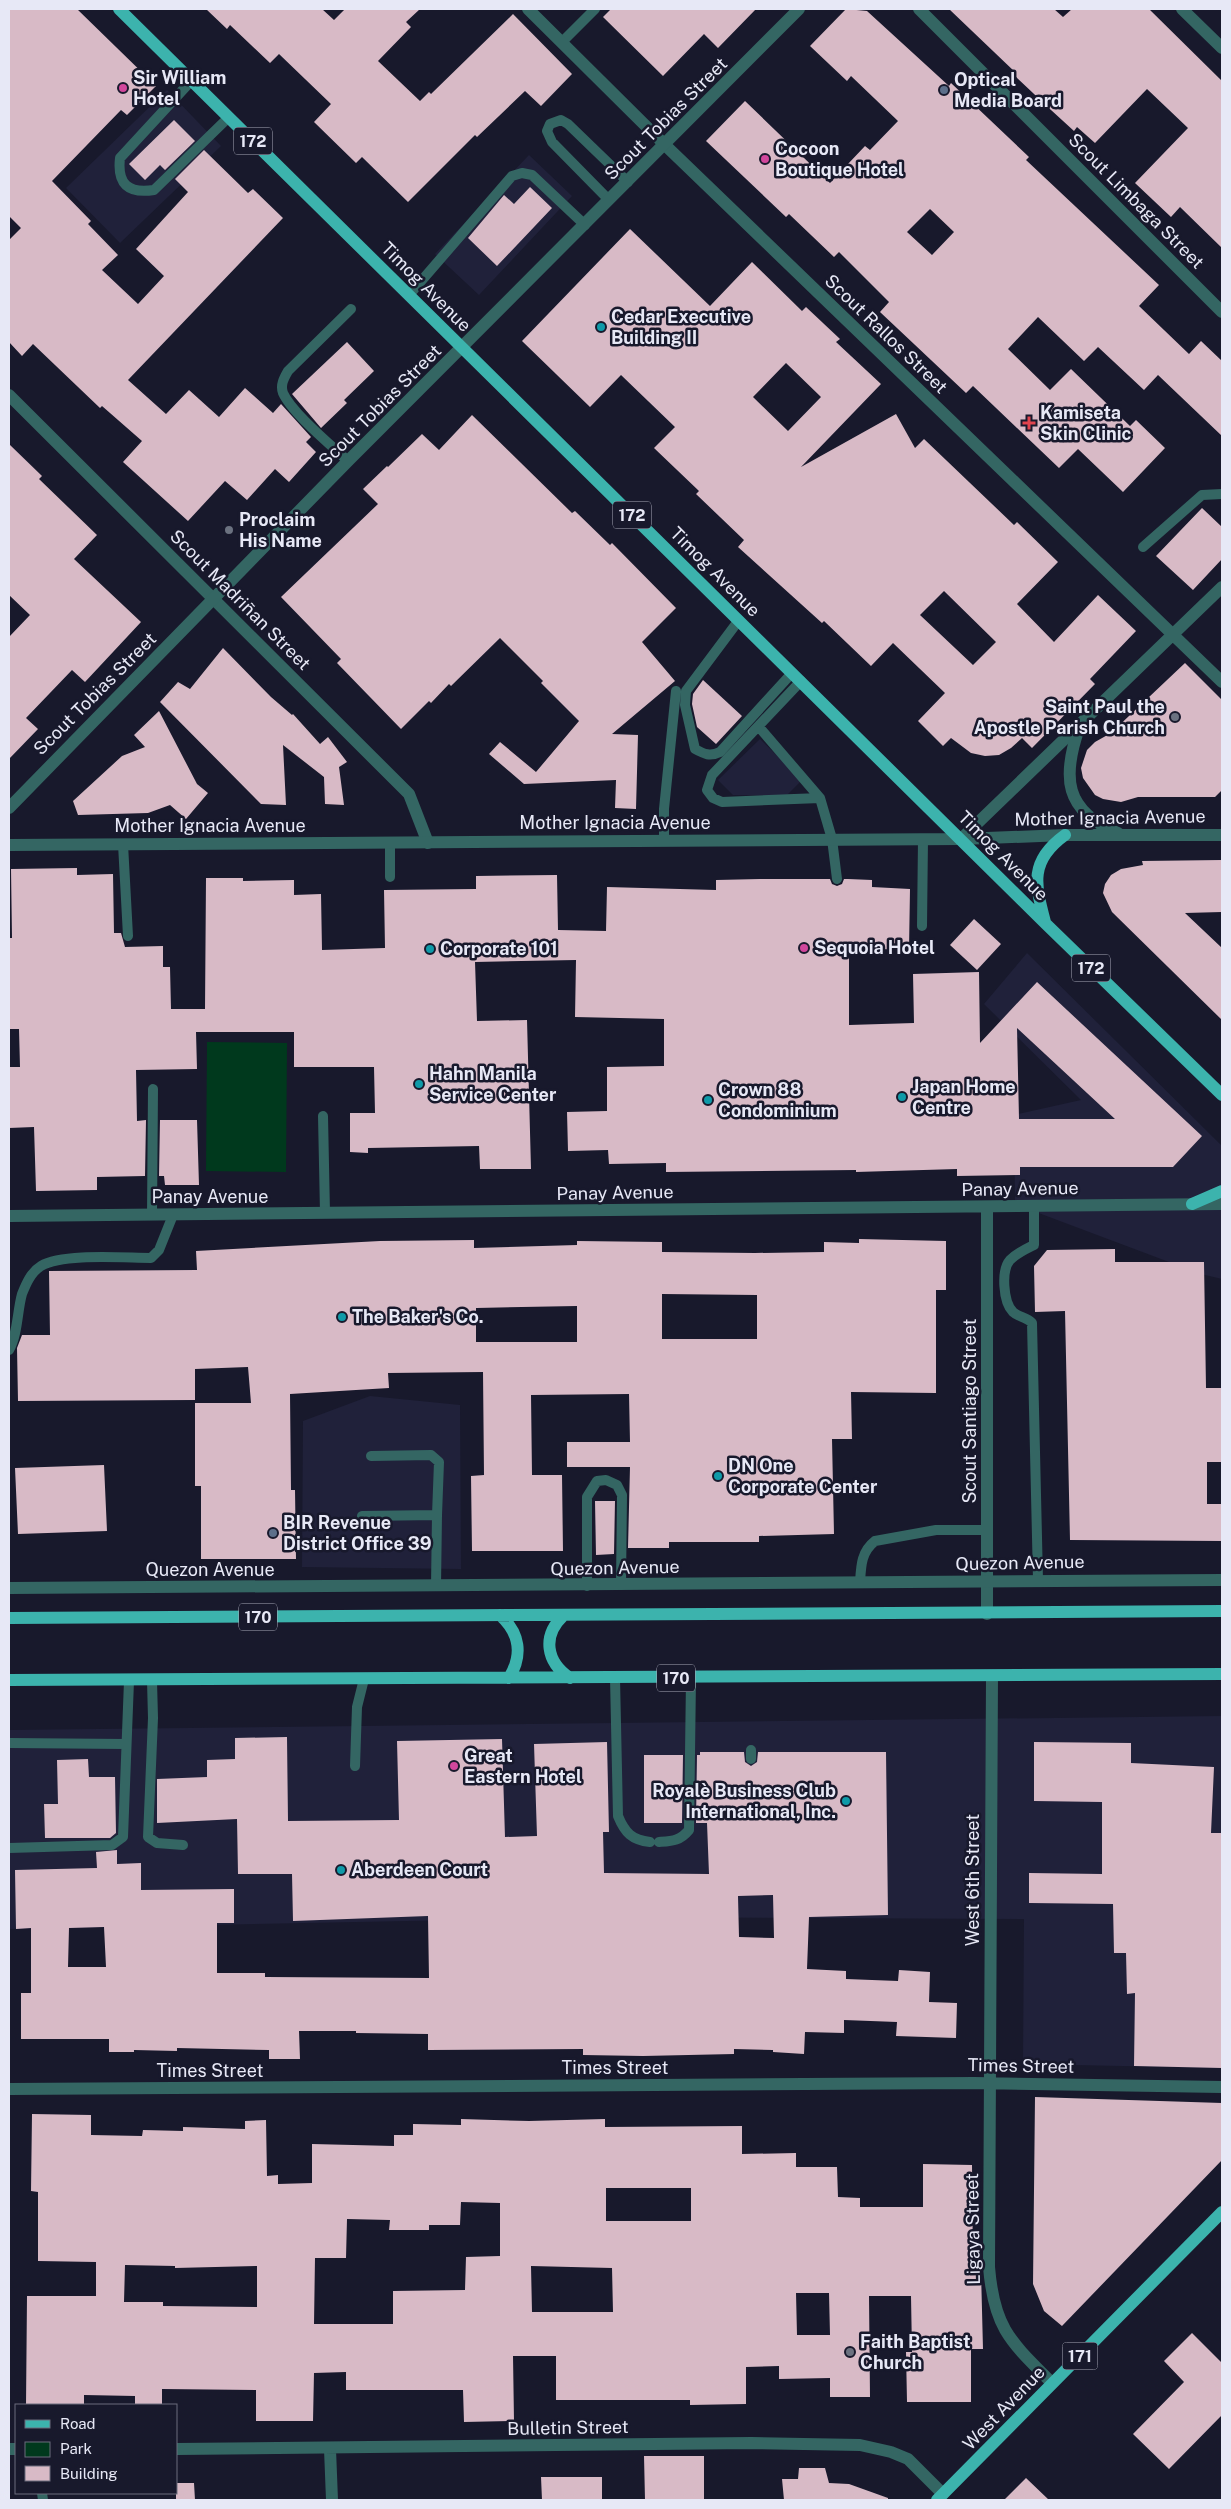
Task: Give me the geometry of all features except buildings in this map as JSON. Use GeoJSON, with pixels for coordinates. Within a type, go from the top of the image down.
{"type":"FeatureCollection","features":[{"type":"Feature","properties":{"kind":"main road","name":"Timog Avenue"},"geometry":{"type":"LineString","coordinates":[[119,9],[410,294],[1046,924],[1222,1095]]}},
{"type":"Feature","properties":{"kind":"main road"},"geometry":{"type":"LineString","coordinates":[[1046,924],[1037,892],[1037,873],[1049,848],[1065,835]]}},
{"type":"Feature","properties":{"kind":"main road"},"geometry":{"type":"LineString","coordinates":[[1192,1204],[1222,1191]]}},
{"type":"Feature","properties":{"kind":"main road","name":"170"},"geometry":{"type":"LineString","coordinates":[[9,1618],[987,1614],[1222,1611]]}},
{"type":"Feature","properties":{"kind":"main road"},"geometry":{"type":"LineString","coordinates":[[500,1615],[513,1630],[518,1650],[518,1659],[509,1678]]}},
{"type":"Feature","properties":{"kind":"main road"},"geometry":{"type":"LineString","coordinates":[[563,1616],[555,1623],[548,1643],[554,1664],[570,1678]]}},
{"type":"Feature","properties":{"kind":"main road","name":"170"},"geometry":{"type":"LineString","coordinates":[[9,1680],[152,1681],[1222,1674]]}},
{"type":"Feature","properties":{"kind":"main road","name":"West Avenue"},"geometry":{"type":"LineString","coordinates":[[944,2498],[1052,2383],[1220,2218]]}},
{"type":"Feature","properties":{"kind":"street","name":"Scout Rallos Street"},"geometry":{"type":"LineString","coordinates":[[528,9],[664,144],[1222,682]]}},
{"type":"Feature","properties":{"kind":"street","name":"Scout Tobias Street"},"geometry":{"type":"LineString","coordinates":[[9,808],[348,461],[463,348],[799,9]]}},
{"type":"Feature","properties":{"kind":"street","name":"Scout Limbaga Street"},"geometry":{"type":"LineString","coordinates":[[919,9],[1222,312]]}},
{"type":"Feature","properties":{"kind":"street"},"geometry":{"type":"LineString","coordinates":[[1182,9],[1222,48]]}},
{"type":"Feature","properties":{"kind":"street","name":"Scout Madriñan Street"},"geometry":{"type":"LineString","coordinates":[[9,396],[409,794],[428,843]]}},
{"type":"Feature","properties":{"kind":"street"},"geometry":{"type":"LineString","coordinates":[[961,839],[1078,728],[1222,586]]}},
{"type":"Feature","properties":{"kind":"street"},"geometry":{"type":"LineString","coordinates":[[1078,728],[1071,753],[1068,774],[1075,797],[1092,819],[1123,835]]}},
{"type":"Feature","properties":{"kind":"street","name":"Mother Ignacia Avenue"},"geometry":{"type":"LineString","coordinates":[[9,844],[428,843],[961,839],[1065,835],[1222,835]]}},
{"type":"Feature","properties":{"kind":"street","name":"Panay Avenue"},"geometry":{"type":"LineString","coordinates":[[9,1216],[1222,1204]]}},
{"type":"Feature","properties":{"kind":"street","name":"Scout Santiago Street"},"geometry":{"type":"LineString","coordinates":[[987,1614],[988,1207]]}},
{"type":"Feature","properties":{"kind":"street","name":"Quezon Avenue"},"geometry":{"type":"LineString","coordinates":[[9,1588],[587,1586],[1038,1580],[1222,1580]]}},
{"type":"Feature","properties":{"kind":"street","name":"West 6th Street"},"geometry":{"type":"LineString","coordinates":[[990,2083],[992,1676]]}},
{"type":"Feature","properties":{"kind":"street","name":"Times Street"},"geometry":{"type":"LineString","coordinates":[[9,2089],[990,2083],[1222,2087]]}},
{"type":"Feature","properties":{"kind":"street","name":"Ligaya Street"},"geometry":{"type":"LineString","coordinates":[[990,2083],[989,2267],[991,2296],[1005,2334],[1052,2383]]}},
{"type":"Feature","properties":{"kind":"street","name":"Bulletin Street"},"geometry":{"type":"LineString","coordinates":[[178,2449],[330,2449],[750,2443],[860,2445],[891,2452],[908,2459],[944,2498]]}},
{"type":"Feature","properties":{"kind":"street"},"geometry":{"type":"LineString","coordinates":[[330,2449],[332,2500]]}},
{"type":"Feature","properties":{"kind":"lane"},"geometry":{"type":"LineString","coordinates":[[562,42],[595,9]]}},
{"type":"Feature","properties":{"kind":"lane"},"geometry":{"type":"LineString","coordinates":[[191,81],[120,158],[118,172],[125,186],[139,192],[154,190],[229,117]]}},
{"type":"Feature","properties":{"kind":"lane"},"geometry":{"type":"LineString","coordinates":[[609,200],[548,137],[550,124],[561,120],[568,124],[628,182]]}},
{"type":"Feature","properties":{"kind":"lane"},"geometry":{"type":"LineString","coordinates":[[410,294],[512,176],[522,173],[532,176],[585,224]]}},
{"type":"Feature","properties":{"kind":"lane"},"geometry":{"type":"LineString","coordinates":[[348,461],[291,406],[282,392],[282,381],[288,372],[351,310]]}},
{"type":"Feature","properties":{"kind":"lane"},"geometry":{"type":"LineString","coordinates":[[1143,547],[1202,495],[1222,494]]}},
{"type":"Feature","properties":{"kind":"lane"},"geometry":{"type":"LineString","coordinates":[[739,620],[686,691],[685,705],[695,749],[704,754],[713,755],[720,752],[797,677]]}},
{"type":"Feature","properties":{"kind":"lane"},"geometry":{"type":"LineString","coordinates":[[797,677],[759,727],[712,775],[708,790],[713,798],[722,802],[820,798]]}},
{"type":"Feature","properties":{"kind":"lane"},"geometry":{"type":"LineString","coordinates":[[664,840],[664,810],[676,691]]}},
{"type":"Feature","properties":{"kind":"lane"},"geometry":{"type":"LineString","coordinates":[[759,727],[820,798],[832,839],[837,879]]}},
{"type":"Feature","properties":{"kind":"lane"},"geometry":{"type":"LineString","coordinates":[[922,926],[923,839]]}},
{"type":"Feature","properties":{"kind":"lane"},"geometry":{"type":"LineString","coordinates":[[390,843],[390,877]]}},
{"type":"Feature","properties":{"kind":"lane"},"geometry":{"type":"LineString","coordinates":[[123,844],[128,936]]}},
{"type":"Feature","properties":{"kind":"lane"},"geometry":{"type":"LineString","coordinates":[[152,1215],[153,1089]]}},
{"type":"Feature","properties":{"kind":"lane"},"geometry":{"type":"LineString","coordinates":[[323,1116],[324,1213]]}},
{"type":"Feature","properties":{"kind":"lane"},"geometry":{"type":"LineString","coordinates":[[1034,1206],[1034,1245],[1010,1260],[1007,1266],[1005,1284],[1009,1307],[1013,1312],[1032,1323],[1038,1580]]}},
{"type":"Feature","properties":{"kind":"lane"},"geometry":{"type":"LineString","coordinates":[[9,1350],[15,1333],[22,1294],[29,1278],[41,1266],[65,1259],[151,1258],[159,1250],[173,1215]]}},
{"type":"Feature","properties":{"kind":"lane"},"geometry":{"type":"LineString","coordinates":[[371,1456],[431,1455],[439,1462],[436,1516],[436,1586]]}},
{"type":"Feature","properties":{"kind":"lane"},"geometry":{"type":"LineString","coordinates":[[587,1586],[587,1497],[597,1481],[606,1480],[617,1485],[622,1495],[620,1585]]}},
{"type":"Feature","properties":{"kind":"lane"},"geometry":{"type":"LineString","coordinates":[[362,1516],[436,1516]]}},
{"type":"Feature","properties":{"kind":"lane"},"geometry":{"type":"LineString","coordinates":[[860,1583],[862,1560],[868,1547],[875,1541],[936,1530],[987,1530]]}},
{"type":"Feature","properties":{"kind":"lane"},"geometry":{"type":"LineString","coordinates":[[615,1678],[618,1816],[623,1829],[631,1837],[638,1840],[655,1842],[674,1842],[683,1838],[689,1830],[691,1678]]}},
{"type":"Feature","properties":{"kind":"lane"},"geometry":{"type":"LineString","coordinates":[[355,1766],[357,1707],[364,1679]]}},
{"type":"Feature","properties":{"kind":"lane"},"geometry":{"type":"LineString","coordinates":[[13,1848],[112,1845],[124,1837],[129,1681]]}},
{"type":"Feature","properties":{"kind":"lane"},"geometry":{"type":"LineString","coordinates":[[152,1681],[153,1718],[148,1837],[157,1843],[183,1845]]}},
{"type":"Feature","properties":{"kind":"lane"},"geometry":{"type":"LineString","coordinates":[[12,1743],[126,1744]]}},
{"type":"Feature","properties":{"kind":"shaded area"},"geometry":{"type":"Polygon","coordinates":[[[167,90],[221,146],[120,243],[66,188],[167,90]]]}},
{"type":"Feature","properties":{"kind":"shaded area"},"geometry":{"type":"Polygon","coordinates":[[[529,155],[572,196],[479,295],[435,254],[529,155]]]}},
{"type":"Feature","properties":{"kind":"shaded area"},"geometry":{"type":"Polygon","coordinates":[[[760,739],[802,780],[786,796],[733,795],[718,780],[760,739]]]}},
{"type":"Feature","properties":{"kind":"shaded area"},"geometry":{"type":"Polygon","coordinates":[[[1027,953],[1222,1146],[1222,1279],[1201,1274],[1015,1204],[1014,1115],[1081,1100],[984,1004],[1027,953]]]}},
{"type":"Feature","properties":{"kind":"shaded area"},"geometry":{"type":"Polygon","coordinates":[[[370,1396],[460,1405],[461,1569],[302,1567],[303,1421],[370,1396]]]}},
{"type":"Feature","properties":{"kind":"shaded area"},"geometry":{"type":"Polygon","coordinates":[[[1222,1716],[1222,2068],[1023,2064],[1024,1919],[612,1917],[9,1929],[9,1730],[1222,1716]]]}},
{"type":"Feature","properties":{"kind":"green space"},"geometry":{"type":"Polygon","coordinates":[[[207,1042],[287,1043],[286,1172],[206,1171],[207,1042]]]}},
{"type":"Feature","properties":{"kind":"place","name":"Sir William Hotel"},"geometry":{"type":"Point","coordinates":[123,88]}},
{"type":"Feature","properties":{"kind":"place","name":"Optical Media Board"},"geometry":{"type":"Point","coordinates":[944,90]}},
{"type":"Feature","properties":{"kind":"place","name":"Cocoon Boutique Hotel"},"geometry":{"type":"Point","coordinates":[765,159]}},
{"type":"Feature","properties":{"kind":"place","name":"Cedar Executive Building II"},"geometry":{"type":"Point","coordinates":[601,327]}},
{"type":"Feature","properties":{"kind":"place","name":"Kamiseta Skin Clinic"},"geometry":{"type":"Point","coordinates":[1029,423]}},
{"type":"Feature","properties":{"kind":"place","name":"Proclaim His Name"},"geometry":{"type":"Point","coordinates":[229,530]}},
{"type":"Feature","properties":{"kind":"place","name":"Saint Paul the Apostle Parish Church"},"geometry":{"type":"Point","coordinates":[1175,717]}},
{"type":"Feature","properties":{"kind":"place","name":"Sequoia Hotel"},"geometry":{"type":"Point","coordinates":[804,948]}},
{"type":"Feature","properties":{"kind":"place","name":"Corporate 101"},"geometry":{"type":"Point","coordinates":[430,949]}},
{"type":"Feature","properties":{"kind":"place","name":"Hahn Manila Service Center"},"geometry":{"type":"Point","coordinates":[419,1084]}},
{"type":"Feature","properties":{"kind":"place","name":"Japan Home Centre"},"geometry":{"type":"Point","coordinates":[902,1097]}},
{"type":"Feature","properties":{"kind":"place","name":"Crown 88 Condominium"},"geometry":{"type":"Point","coordinates":[708,1100]}},
{"type":"Feature","properties":{"kind":"place","name":"The Baker's Co."},"geometry":{"type":"Point","coordinates":[342,1317]}},
{"type":"Feature","properties":{"kind":"place","name":"DN One Corporate Center"},"geometry":{"type":"Point","coordinates":[718,1476]}},
{"type":"Feature","properties":{"kind":"place","name":"BIR Revenue District Office 39"},"geometry":{"type":"Point","coordinates":[273,1533]}},
{"type":"Feature","properties":{"kind":"place","name":"Great Eastern Hotel"},"geometry":{"type":"Point","coordinates":[454,1766]}},
{"type":"Feature","properties":{"kind":"place","name":"Royalè Business Club International, Inc."},"geometry":{"type":"Point","coordinates":[846,1801]}},
{"type":"Feature","properties":{"kind":"place","name":"Aberdeen Court"},"geometry":{"type":"Point","coordinates":[341,1870]}},
{"type":"Feature","properties":{"kind":"place","name":"Faith Baptist Church"},"geometry":{"type":"Point","coordinates":[850,2352]}}]}
